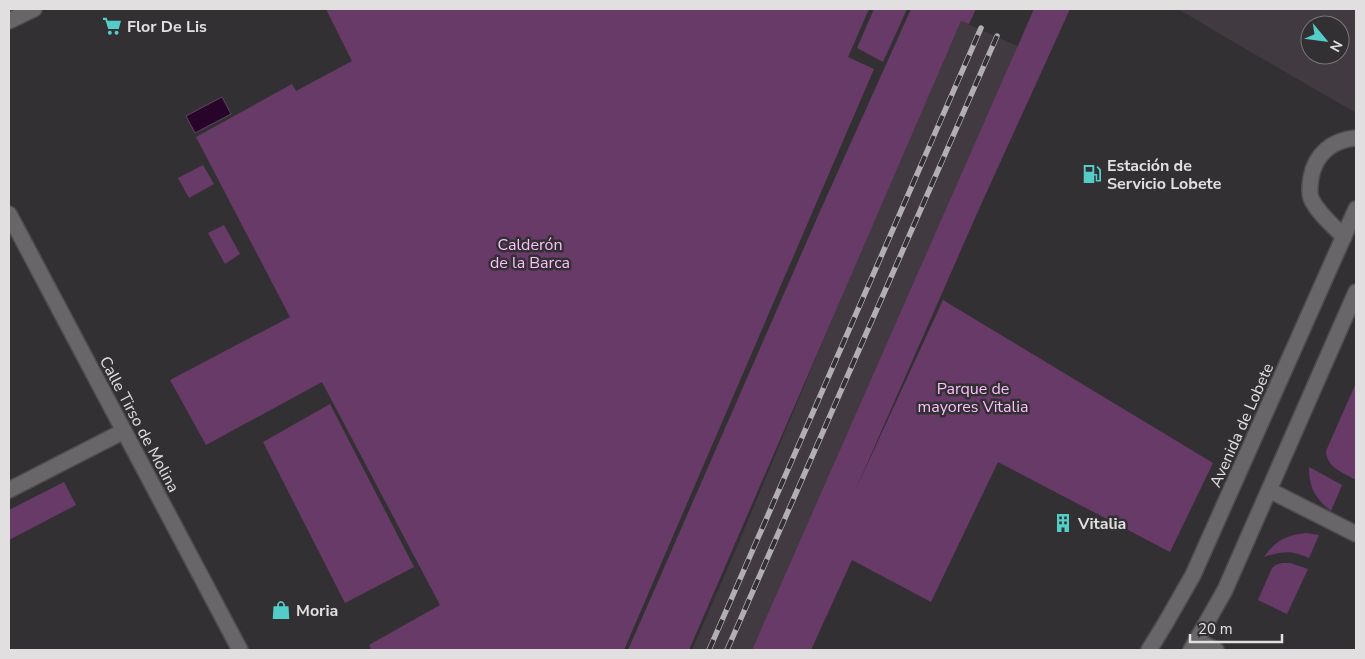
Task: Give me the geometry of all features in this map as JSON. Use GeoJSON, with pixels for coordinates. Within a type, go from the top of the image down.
{"type":"FeatureCollection","features":[{"type":"Feature","properties":{"kind":"street"},"geometry":{"type":"LineString","coordinates":[[9,21],[34,9]]}},
{"type":"Feature","properties":{"kind":"street"},"geometry":{"type":"LineString","coordinates":[[1344,238],[1326,219],[1311,198],[1311,183],[1313,167],[1325,149],[1343,139],[1356,138]]}},
{"type":"Feature","properties":{"kind":"street","name":"Avenida de Lobete"},"geometry":{"type":"LineString","coordinates":[[1149,650],[1166,624],[1193,575],[1356,209]]}},
{"type":"Feature","properties":{"kind":"street","name":"Calle Tirso de Molina"},"geometry":{"type":"LineString","coordinates":[[9,214],[240,650]]}},
{"type":"Feature","properties":{"kind":"street"},"geometry":{"type":"LineString","coordinates":[[1216,650],[1194,646],[1225,590],[1356,292]]}},
{"type":"Feature","properties":{"kind":"street"},"geometry":{"type":"LineString","coordinates":[[9,490],[124,431]]}},
{"type":"Feature","properties":{"kind":"street"},"geometry":{"type":"LineString","coordinates":[[1269,490],[1356,534]]}},
{"type":"Feature","properties":{"kind":"shaded area"},"geometry":{"type":"Polygon","coordinates":[[[1178,9],[1356,9],[1356,113],[1232,41],[1178,9]]]}},
{"type":"Feature","properties":{"kind":"shaded area"},"geometry":{"type":"Polygon","coordinates":[[[961,21],[1029,51],[752,650],[692,650],[861,249],[961,21]]]}},
{"type":"Feature","properties":{"kind":"shaded area"},"geometry":{"type":"Polygon","coordinates":[[[222,97],[231,114],[195,133],[186,116],[222,97]]]}},
{"type":"Feature","properties":{"kind":"green space","name":"Calderón de la Barca"},"geometry":{"type":"Polygon","coordinates":[[[326,9],[869,9],[848,57],[874,69],[624,650],[372,650],[369,645],[440,605],[322,382],[206,445],[170,380],[290,317],[196,137],[292,84],[296,91],[352,61],[326,9]]]}},
{"type":"Feature","properties":{"kind":"green space"},"geometry":{"type":"Polygon","coordinates":[[[874,9],[907,9],[883,62],[857,48],[874,9]]]}},
{"type":"Feature","properties":{"kind":"green space"},"geometry":{"type":"Polygon","coordinates":[[[911,9],[976,9],[969,24],[961,21],[689,650],[628,650],[821,209],[911,9]]]}},
{"type":"Feature","properties":{"kind":"green space","name":"Parque de mayores Vitalia"},"geometry":{"type":"Polygon","coordinates":[[[1034,9],[1070,9],[979,209],[855,491],[943,300],[1213,463],[1170,552],[998,462],[931,602],[852,560],[811,650],[752,650],[1034,9]]]}},
{"type":"Feature","properties":{"kind":"green space"},"geometry":{"type":"Polygon","coordinates":[[[203,165],[214,184],[189,198],[178,178],[203,165]]]}},
{"type":"Feature","properties":{"kind":"green space"},"geometry":{"type":"Polygon","coordinates":[[[224,225],[240,254],[225,264],[208,233],[224,225]]]}},
{"type":"Feature","properties":{"kind":"green space"},"geometry":{"type":"Polygon","coordinates":[[[1356,383],[1356,480],[1332,466],[1326,451],[1356,383]]]}},
{"type":"Feature","properties":{"kind":"green space"},"geometry":{"type":"Polygon","coordinates":[[[330,404],[414,567],[345,603],[263,442],[330,404]]]}},
{"type":"Feature","properties":{"kind":"green space"},"geometry":{"type":"Polygon","coordinates":[[[1309,467],[1342,485],[1331,511],[1314,492],[1310,481],[1309,467]]]}},
{"type":"Feature","properties":{"kind":"green space"},"geometry":{"type":"Polygon","coordinates":[[[64,482],[76,505],[9,540],[9,510],[64,482]]]}},
{"type":"Feature","properties":{"kind":"green space"},"geometry":{"type":"Polygon","coordinates":[[[1306,533],[1319,535],[1309,558],[1287,552],[1264,557],[1282,539],[1306,533]]]}},
{"type":"Feature","properties":{"kind":"green space"},"geometry":{"type":"Polygon","coordinates":[[[1282,563],[1290,563],[1308,569],[1287,614],[1258,600],[1272,568],[1282,563]]]}},
{"type":"Feature","properties":{"kind":"railway"},"geometry":{"type":"LineString","coordinates":[[709,650],[981,28]]}},
{"type":"Feature","properties":{"kind":"railway"},"geometry":{"type":"LineString","coordinates":[[727,650],[997,36]]}},
{"type":"Feature","properties":{"kind":"place","name":"Flor De Lis"},"geometry":{"type":"Point","coordinates":[112,26]}},
{"type":"Feature","properties":{"kind":"place","name":"Estación de Servicio Lobete"},"geometry":{"type":"Point","coordinates":[1092,174]}},
{"type":"Feature","properties":{"kind":"place","name":"Vitalia"},"geometry":{"type":"Point","coordinates":[1063,523]}},
{"type":"Feature","properties":{"kind":"place","name":"Moria"},"geometry":{"type":"Point","coordinates":[281,610]}}]}
